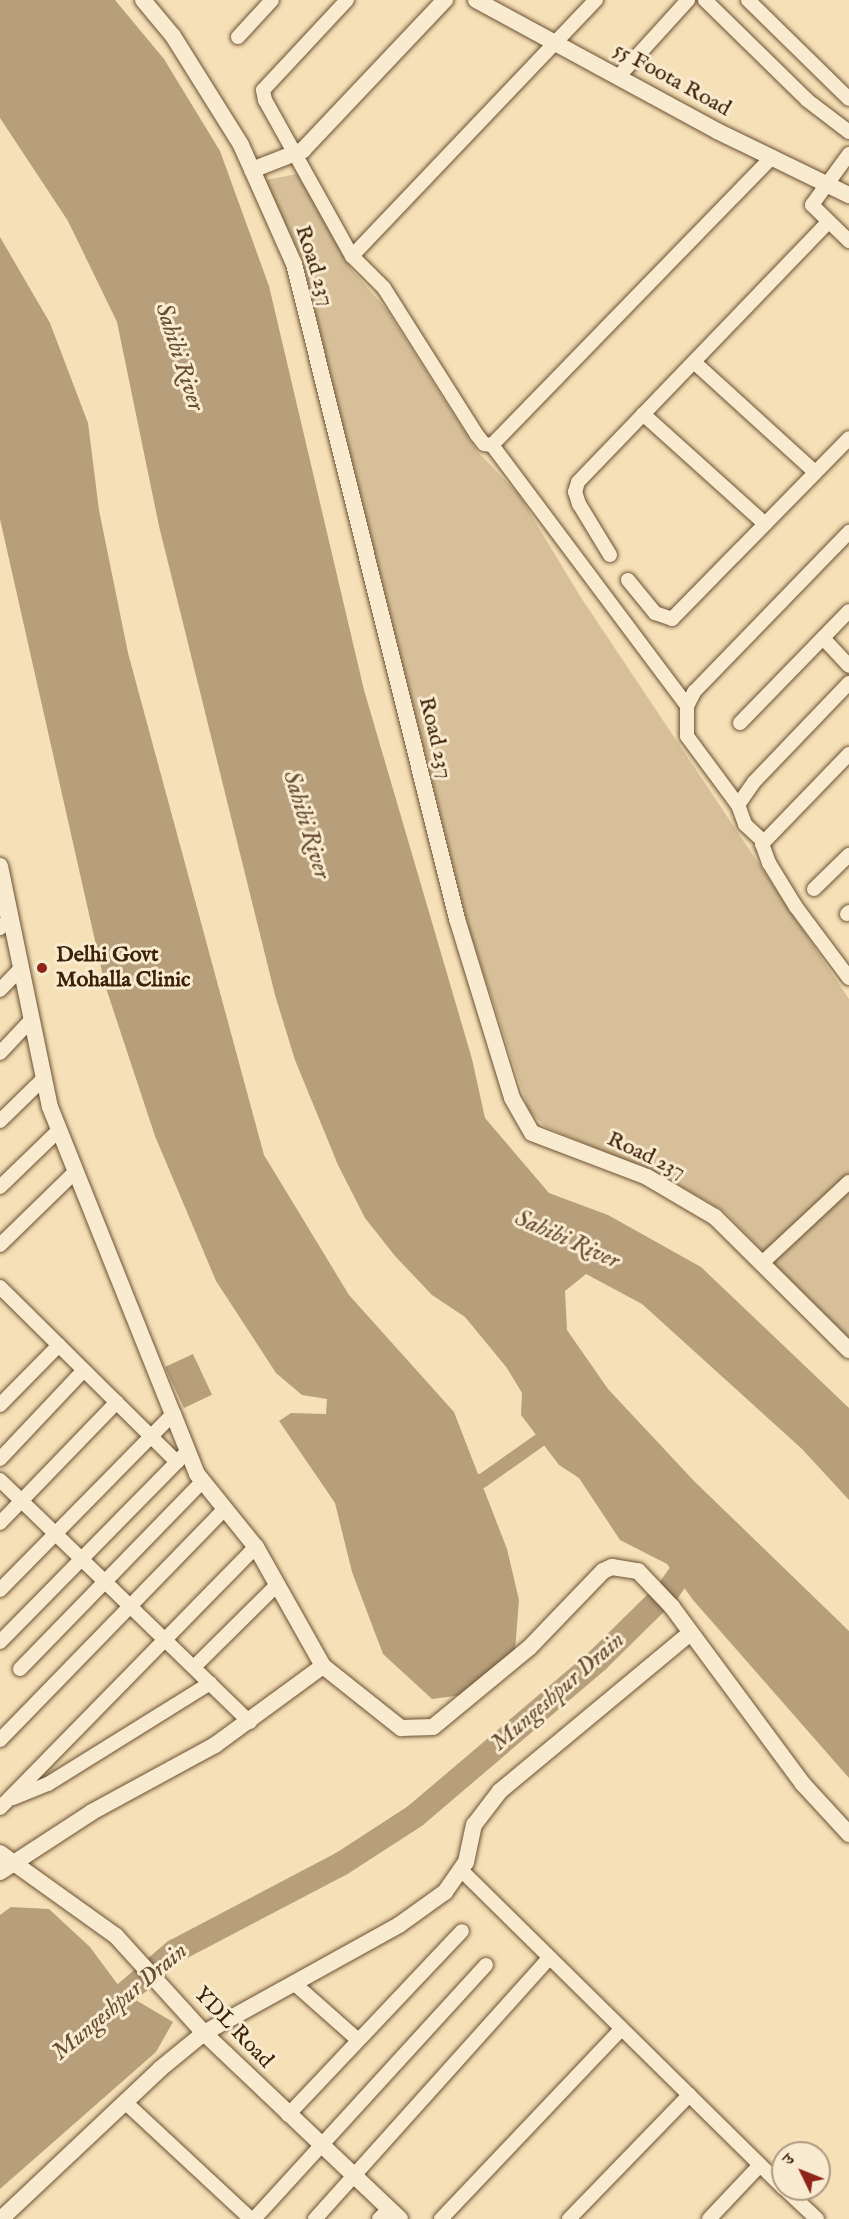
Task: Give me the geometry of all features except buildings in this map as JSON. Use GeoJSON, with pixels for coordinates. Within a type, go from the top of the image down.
{"type":"FeatureCollection","features":[{"type":"Feature","properties":{"kind":"street","name":"Road 237"},"geometry":{"type":"LineString","coordinates":[[143,0],[173,36],[241,146],[294,264],[457,919],[512,1098],[532,1133],[647,1177],[715,1217],[849,1350]]}},
{"type":"Feature","properties":{"kind":"street"},"geometry":{"type":"LineString","coordinates":[[238,37],[272,0]]}},
{"type":"Feature","properties":{"kind":"street"},"geometry":{"type":"LineString","coordinates":[[347,0],[263,90],[265,100],[352,256],[384,288],[477,435],[484,444],[492,445],[687,706]]}},
{"type":"Feature","properties":{"kind":"street"},"geometry":{"type":"LineString","coordinates":[[252,170],[296,153],[445,0]]}},
{"type":"Feature","properties":{"kind":"street","name":"55 Foota Road"},"geometry":{"type":"LineString","coordinates":[[476,0],[772,157],[849,195]]}},
{"type":"Feature","properties":{"kind":"street"},"geometry":{"type":"LineString","coordinates":[[352,256],[596,0]]}},
{"type":"Feature","properties":{"kind":"street"},"geometry":{"type":"LineString","coordinates":[[619,76],[688,0]]}},
{"type":"Feature","properties":{"kind":"street"},"geometry":{"type":"LineString","coordinates":[[705,0],[807,100],[849,132]]}},
{"type":"Feature","properties":{"kind":"street"},"geometry":{"type":"LineString","coordinates":[[748,0],[849,99]]}},
{"type":"Feature","properties":{"kind":"street"},"geometry":{"type":"LineString","coordinates":[[849,154],[812,205],[827,223],[849,241]]}},
{"type":"Feature","properties":{"kind":"street"},"geometry":{"type":"LineString","coordinates":[[492,445],[772,157]]}},
{"type":"Feature","properties":{"kind":"street"},"geometry":{"type":"LineString","coordinates":[[610,555],[575,492],[578,482],[827,223]]}},
{"type":"Feature","properties":{"kind":"street"},"geometry":{"type":"LineString","coordinates":[[694,362],[815,472]]}},
{"type":"Feature","properties":{"kind":"street"},"geometry":{"type":"LineString","coordinates":[[643,414],[765,524]]}},
{"type":"Feature","properties":{"kind":"street"},"geometry":{"type":"LineString","coordinates":[[628,580],[655,613],[672,619],[849,438]]}},
{"type":"Feature","properties":{"kind":"street"},"geometry":{"type":"LineString","coordinates":[[764,842],[745,824],[738,805],[687,736],[687,706],[694,692],[849,532]]}},
{"type":"Feature","properties":{"kind":"street"},"geometry":{"type":"LineString","coordinates":[[740,723],[849,611]]}},
{"type":"Feature","properties":{"kind":"street"},"geometry":{"type":"LineString","coordinates":[[823,638],[849,666]]}},
{"type":"Feature","properties":{"kind":"street"},"geometry":{"type":"LineString","coordinates":[[738,805],[754,782],[849,683]]}},
{"type":"Feature","properties":{"kind":"street"},"geometry":{"type":"LineString","coordinates":[[849,754],[764,842],[763,852],[796,907],[849,978]]}},
{"type":"Feature","properties":{"kind":"street"},"geometry":{"type":"LineString","coordinates":[[814,889],[849,855]]}},
{"type":"Feature","properties":{"kind":"street"},"geometry":{"type":"LineString","coordinates":[[0,866],[4,917],[21,968],[44,1078],[59,1130],[173,1414],[182,1457]]}},
{"type":"Feature","properties":{"kind":"street"},"geometry":{"type":"LineString","coordinates":[[0,990],[21,968]]}},
{"type":"Feature","properties":{"kind":"street"},"geometry":{"type":"LineString","coordinates":[[0,1053],[32,1019]]}},
{"type":"Feature","properties":{"kind":"street"},"geometry":{"type":"LineString","coordinates":[[0,1121],[44,1078]]}},
{"type":"Feature","properties":{"kind":"street"},"geometry":{"type":"LineString","coordinates":[[0,1187],[59,1130]]}},
{"type":"Feature","properties":{"kind":"street"},"geometry":{"type":"LineString","coordinates":[[0,1245],[76,1171]]}},
{"type":"Feature","properties":{"kind":"street"},"geometry":{"type":"LineString","coordinates":[[762,1263],[849,1182]]}},
{"type":"Feature","properties":{"kind":"street"},"geometry":{"type":"LineString","coordinates":[[0,1287],[151,1436],[182,1457],[256,1547],[323,1666],[401,1728],[433,1727],[529,1648],[603,1571],[612,1567],[644,1574],[672,1607],[803,1784],[849,1834]]}},
{"type":"Feature","properties":{"kind":"street"},"geometry":{"type":"LineString","coordinates":[[0,1405],[59,1345]]}},
{"type":"Feature","properties":{"kind":"street"},"geometry":{"type":"LineString","coordinates":[[0,1459],[84,1370]]}},
{"type":"Feature","properties":{"kind":"street"},"geometry":{"type":"LineString","coordinates":[[0,1523],[117,1402]]}},
{"type":"Feature","properties":{"kind":"street"},"geometry":{"type":"LineString","coordinates":[[0,1590],[173,1414]]}},
{"type":"Feature","properties":{"kind":"street"},"geometry":{"type":"LineString","coordinates":[[0,1642],[182,1457]]}},
{"type":"Feature","properties":{"kind":"street"},"geometry":{"type":"LineString","coordinates":[[0,1480],[250,1722]]}},
{"type":"Feature","properties":{"kind":"street"},"geometry":{"type":"LineString","coordinates":[[21,1669],[203,1481]]}},
{"type":"Feature","properties":{"kind":"street"},"geometry":{"type":"LineString","coordinates":[[0,1740],[225,1509]]}},
{"type":"Feature","properties":{"kind":"street"},"geometry":{"type":"LineString","coordinates":[[4,1804],[256,1547]]}},
{"type":"Feature","properties":{"kind":"street"},"geometry":{"type":"LineString","coordinates":[[194,1667],[278,1584]]}},
{"type":"Feature","properties":{"kind":"street"},"geometry":{"type":"LineString","coordinates":[[1,2219],[125,2102],[204,2033],[296,1985],[399,1925],[445,1892],[461,1870],[472,1828],[500,1791],[690,1633]]}},
{"type":"Feature","properties":{"kind":"street"},"geometry":{"type":"LineString","coordinates":[[4,1863],[250,1722],[323,1666]]}},
{"type":"Feature","properties":{"kind":"street"},"geometry":{"type":"LineString","coordinates":[[4,1804],[48,1784],[210,1683]]}},
{"type":"Feature","properties":{"kind":"street","name":"YDL Road"},"geometry":{"type":"LineString","coordinates":[[4,1863],[116,1936],[133,1952],[204,2033],[353,2177],[389,2216]]}},
{"type":"Feature","properties":{"kind":"street"},"geometry":{"type":"LineString","coordinates":[[461,1870],[771,2176]]}},
{"type":"Feature","properties":{"kind":"street"},"geometry":{"type":"LineString","coordinates":[[288,2115],[462,1931]]}},
{"type":"Feature","properties":{"kind":"street"},"geometry":{"type":"LineString","coordinates":[[315,2219],[549,1958]]}},
{"type":"Feature","properties":{"kind":"street"},"geometry":{"type":"LineString","coordinates":[[125,2102],[253,2219],[319,2144],[486,1965]]}},
{"type":"Feature","properties":{"kind":"street"},"geometry":{"type":"LineString","coordinates":[[296,1985],[358,2040]]}},
{"type":"Feature","properties":{"kind":"street"},"geometry":{"type":"LineString","coordinates":[[441,2219],[621,2029]]}},
{"type":"Feature","properties":{"kind":"street"},"geometry":{"type":"LineString","coordinates":[[569,2219],[689,2095]]}},
{"type":"Feature","properties":{"kind":"street"},"geometry":{"type":"LineString","coordinates":[[709,2219],[760,2165]]}},
{"type":"Feature","properties":{"kind":"street"},"geometry":{"type":"LineString","coordinates":[[798,2201],[817,2219]]}},
{"type":"Feature","properties":{"kind":"shaded area"},"geometry":{"type":"Polygon","coordinates":[[[297,174],[351,269],[386,309],[476,450],[519,495],[580,596],[849,999],[849,1341],[724,1211],[665,1177],[544,1126],[529,1111],[469,929],[301,256],[265,180],[297,174]]]}},
{"type":"Feature","properties":{"kind":"water","name":"Sahibi River"},"geometry":{"type":"Polygon","coordinates":[[[0,0],[115,0],[164,59],[220,151],[269,286],[364,690],[472,1059],[485,1118],[549,1193],[608,1215],[701,1267],[849,1408],[849,1500],[802,1449],[642,1304],[586,1274],[565,1291],[567,1330],[608,1389],[694,1481],[849,1631],[849,1778],[693,1600],[667,1564],[620,1540],[579,1478],[559,1465],[521,1415],[522,1393],[507,1368],[465,1317],[432,1295],[395,1256],[365,1218],[338,1165],[295,1060],[275,995],[159,526],[117,322],[68,221],[0,118],[0,0]]]}},
{"type":"Feature","properties":{"kind":"water"},"geometry":{"type":"Polygon","coordinates":[[[0,237],[50,323],[88,423],[99,510],[128,653],[264,1155],[349,1295],[454,1412],[507,1549],[519,1600],[515,1651],[463,1695],[432,1699],[383,1654],[352,1572],[335,1503],[279,1421],[291,1413],[326,1414],[327,1399],[302,1395],[276,1373],[216,1281],[155,1136],[105,985],[0,519],[0,237]]]}},
{"type":"Feature","properties":{"kind":"water"},"geometry":{"type":"Polygon","coordinates":[[[193,1354],[212,1395],[184,1408],[165,1367],[193,1354]]]}},
{"type":"Feature","properties":{"kind":"water"},"geometry":{"type":"Polygon","coordinates":[[[11,1907],[49,1909],[90,1947],[124,1993],[173,2022],[156,2052],[0,2189],[0,1915],[11,1907]]]}},
{"type":"Feature","properties":{"kind":"waterway"},"geometry":{"type":"LineString","coordinates":[[465,1480],[482,1481],[540,1440]]}},
{"type":"Feature","properties":{"kind":"waterway","name":"Mungeshpur Drain"},"geometry":{"type":"LineString","coordinates":[[100,2015],[175,1951],[341,1864],[415,1816],[598,1660],[668,1591],[695,1553]]}},
{"type":"Feature","properties":{"kind":"place","name":"Delhi Govt Mohalla Clinic"},"geometry":{"type":"Point","coordinates":[42,968]}}]}
